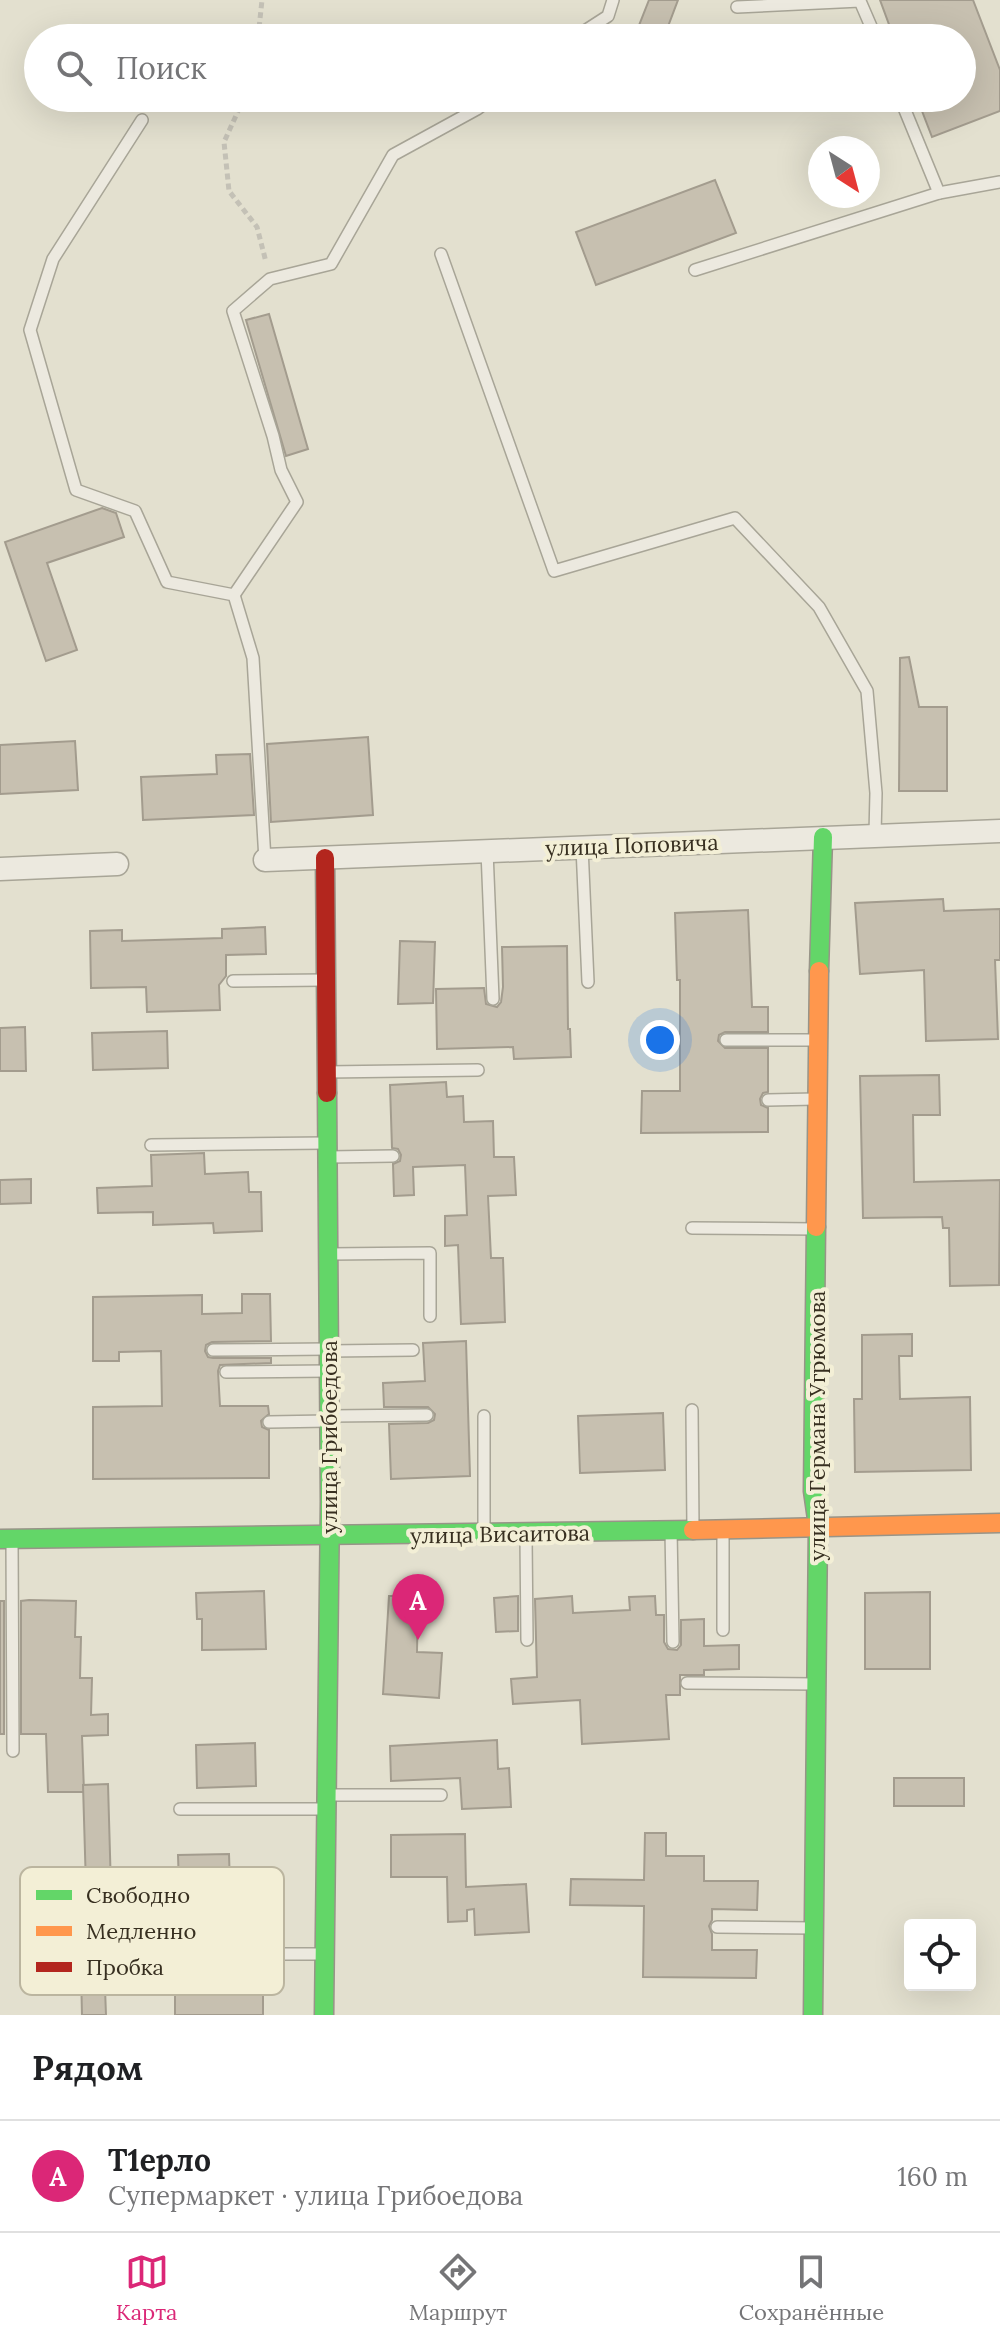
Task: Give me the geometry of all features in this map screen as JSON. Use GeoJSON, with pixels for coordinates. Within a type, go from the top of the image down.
{"type":"FeatureCollection","features":[{"type":"Feature","properties":{"kind":"street","name":"улица Поповича"},"geometry":{"type":"LineString","coordinates":[[265,860],[1000,831]]}},
{"type":"Feature","properties":{"kind":"street","name":"улица Германа Угрюмова"},"geometry":{"type":"LineString","coordinates":[[813,2015],[818,1526],[813,1491],[823,837]]}},
{"type":"Feature","properties":{"kind":"street","name":"улица Грибоедова"},"geometry":{"type":"LineString","coordinates":[[324,2015],[330,1419],[325,858]]}},
{"type":"Feature","properties":{"kind":"street"},"geometry":{"type":"LineString","coordinates":[[0,869],[117,864]]}},
{"type":"Feature","properties":{"kind":"street","name":"улица Висаитова"},"geometry":{"type":"LineString","coordinates":[[6,1539],[526,1534],[1000,1523]]}},
{"type":"Feature","properties":{"kind":"lane"},"geometry":{"type":"LineString","coordinates":[[596,24],[608,16],[613,0]]}},
{"type":"Feature","properties":{"kind":"lane"},"geometry":{"type":"LineString","coordinates":[[737,7],[860,1],[870,24]]}},
{"type":"Feature","properties":{"kind":"lane"},"geometry":{"type":"LineString","coordinates":[[234,595],[297,502],[281,470],[233,311],[270,279],[331,264],[393,155],[472,112]]}},
{"type":"Feature","properties":{"kind":"lane"},"geometry":{"type":"LineString","coordinates":[[906,112],[939,193]]}},
{"type":"Feature","properties":{"kind":"lane"},"geometry":{"type":"LineString","coordinates":[[142,120],[53,259],[30,330],[76,490],[135,511],[167,582],[234,595]]}},
{"type":"Feature","properties":{"kind":"lane"},"geometry":{"type":"LineString","coordinates":[[695,270],[939,193],[1000,182]]}},
{"type":"Feature","properties":{"kind":"lane"},"geometry":{"type":"LineString","coordinates":[[441,254],[554,571],[735,518],[819,607],[867,691],[876,793],[875,834]]}},
{"type":"Feature","properties":{"kind":"lane"},"geometry":{"type":"LineString","coordinates":[[234,595],[253,658],[265,860]]}},
{"type":"Feature","properties":{"kind":"lane"},"geometry":{"type":"LineString","coordinates":[[582,847],[588,982]]}},
{"type":"Feature","properties":{"kind":"lane"},"geometry":{"type":"LineString","coordinates":[[487,851],[493,999]]}},
{"type":"Feature","properties":{"kind":"lane"},"geometry":{"type":"LineString","coordinates":[[233,981],[326,980]]}},
{"type":"Feature","properties":{"kind":"lane"},"geometry":{"type":"LineString","coordinates":[[726,1040],[818,1040]]}},
{"type":"Feature","properties":{"kind":"lane"},"geometry":{"type":"LineString","coordinates":[[326,1072],[478,1070]]}},
{"type":"Feature","properties":{"kind":"lane"},"geometry":{"type":"LineString","coordinates":[[768,1100],[818,1099]]}},
{"type":"Feature","properties":{"kind":"lane"},"geometry":{"type":"LineString","coordinates":[[151,1145],[327,1150],[393,1156]]}},
{"type":"Feature","properties":{"kind":"lane"},"geometry":{"type":"LineString","coordinates":[[692,1228],[818,1229]]}},
{"type":"Feature","properties":{"kind":"lane"},"geometry":{"type":"LineString","coordinates":[[328,1254],[430,1253],[430,1316]]}},
{"type":"Feature","properties":{"kind":"lane"},"geometry":{"type":"LineString","coordinates":[[213,1350],[413,1350]]}},
{"type":"Feature","properties":{"kind":"lane"},"geometry":{"type":"LineString","coordinates":[[226,1372],[329,1371]]}},
{"type":"Feature","properties":{"kind":"lane"},"geometry":{"type":"LineString","coordinates":[[692,1410],[693,1529]]}},
{"type":"Feature","properties":{"kind":"lane"},"geometry":{"type":"LineString","coordinates":[[269,1422],[427,1415]]}},
{"type":"Feature","properties":{"kind":"lane"},"geometry":{"type":"LineString","coordinates":[[484,1416],[484,1534]]}},
{"type":"Feature","properties":{"kind":"lane"},"geometry":{"type":"LineString","coordinates":[[671,1529],[673,1642]]}},
{"type":"Feature","properties":{"kind":"lane"},"geometry":{"type":"LineString","coordinates":[[723,1529],[723,1630]]}},
{"type":"Feature","properties":{"kind":"lane"},"geometry":{"type":"LineString","coordinates":[[526,1534],[527,1640]]}},
{"type":"Feature","properties":{"kind":"lane"},"geometry":{"type":"LineString","coordinates":[[6,1539],[13,1751]]}},
{"type":"Feature","properties":{"kind":"lane"},"geometry":{"type":"LineString","coordinates":[[687,1683],[816,1684]]}},
{"type":"Feature","properties":{"kind":"lane"},"geometry":{"type":"LineString","coordinates":[[180,1809],[441,1795]]}},
{"type":"Feature","properties":{"kind":"lane"},"geometry":{"type":"LineString","coordinates":[[717,1927],[814,1928]]}},
{"type":"Feature","properties":{"kind":"lane"},"geometry":{"type":"LineString","coordinates":[[284,1954],[325,1954]]}},
{"type":"Feature","properties":{"kind":"path"},"geometry":{"type":"LineString","coordinates":[[259,24],[262,0]]}},
{"type":"Feature","properties":{"kind":"path"},"geometry":{"type":"LineString","coordinates":[[238,112],[224,142],[229,191],[257,227],[270,279]]}},
{"type":"Feature","properties":{"kind":"building"},"geometry":{"type":"Polygon","coordinates":[[[649,0],[678,0],[669,24],[640,24],[649,0]]]}},
{"type":"Feature","properties":{"kind":"building"},"geometry":{"type":"Polygon","coordinates":[[[880,0],[973,0],[1000,70],[1000,111],[932,137],[922,112],[976,112],[976,24],[889,24],[880,0]]]}},
{"type":"Feature","properties":{"kind":"building"},"geometry":{"type":"Polygon","coordinates":[[[715,180],[736,233],[596,285],[576,232],[715,180]]]}},
{"type":"Feature","properties":{"kind":"building"},"geometry":{"type":"Polygon","coordinates":[[[269,314],[308,449],[286,456],[246,320],[269,314]]]}},
{"type":"Feature","properties":{"kind":"building"},"geometry":{"type":"Polygon","coordinates":[[[102,508],[116,513],[124,537],[47,563],[77,650],[46,661],[5,542],[102,508]]]}},
{"type":"Feature","properties":{"kind":"building"},"geometry":{"type":"Polygon","coordinates":[[[909,657],[919,707],[947,707],[947,791],[899,791],[900,658],[909,657]]]}},
{"type":"Feature","properties":{"kind":"building"},"geometry":{"type":"Polygon","coordinates":[[[368,737],[373,815],[271,822],[267,744],[368,737]]]}},
{"type":"Feature","properties":{"kind":"building"},"geometry":{"type":"Polygon","coordinates":[[[75,741],[78,790],[0,794],[0,745],[75,741]]]}},
{"type":"Feature","properties":{"kind":"building"},"geometry":{"type":"Polygon","coordinates":[[[250,754],[254,815],[143,820],[141,777],[217,774],[216,755],[250,754]]]}},
{"type":"Feature","properties":{"kind":"building"},"geometry":{"type":"Polygon","coordinates":[[[943,899],[944,911],[1000,909],[1000,960],[995,960],[998,1039],[926,1041],[924,970],[860,974],[855,903],[943,899]]]}},
{"type":"Feature","properties":{"kind":"building"},"geometry":{"type":"Polygon","coordinates":[[[748,910],[752,1007],[768,1007],[768,1032],[725,1032],[719,1035],[718,1041],[725,1048],[768,1048],[768,1092],[763,1093],[760,1099],[761,1105],[768,1108],[768,1132],[641,1133],[642,1091],[680,1091],[680,980],[677,980],[675,913],[748,910]]]}},
{"type":"Feature","properties":{"kind":"building"},"geometry":{"type":"Polygon","coordinates":[[[265,927],[266,954],[226,955],[226,976],[219,985],[220,1010],[147,1012],[146,987],[91,988],[90,931],[122,930],[122,941],[222,938],[222,929],[265,927]]]}},
{"type":"Feature","properties":{"kind":"building"},"geometry":{"type":"Polygon","coordinates":[[[400,941],[435,942],[433,1003],[398,1004],[400,941]]]}},
{"type":"Feature","properties":{"kind":"building"},"geometry":{"type":"Polygon","coordinates":[[[567,946],[571,1057],[514,1059],[513,1047],[437,1049],[436,989],[484,988],[486,1004],[497,1007],[503,987],[502,947],[567,946]]]}},
{"type":"Feature","properties":{"kind":"building"},"geometry":{"type":"Polygon","coordinates":[[[25,1027],[26,1071],[0,1071],[0,1028],[25,1027]]]}},
{"type":"Feature","properties":{"kind":"building"},"geometry":{"type":"Polygon","coordinates":[[[167,1031],[168,1068],[93,1070],[92,1033],[167,1031]]]}},
{"type":"Feature","properties":{"kind":"building"},"geometry":{"type":"Polygon","coordinates":[[[939,1075],[940,1115],[913,1115],[914,1182],[1000,1180],[999,1285],[950,1286],[949,1228],[943,1228],[942,1217],[863,1218],[860,1076],[939,1075]]]}},
{"type":"Feature","properties":{"kind":"building"},"geometry":{"type":"Polygon","coordinates":[[[446,1082],[447,1097],[463,1096],[464,1122],[493,1121],[494,1157],[514,1157],[516,1195],[488,1196],[491,1258],[503,1258],[505,1322],[461,1324],[458,1245],[445,1246],[445,1216],[467,1215],[465,1165],[413,1167],[414,1195],[394,1196],[393,1164],[400,1161],[401,1155],[398,1149],[392,1148],[390,1085],[446,1082]]]}},
{"type":"Feature","properties":{"kind":"building"},"geometry":{"type":"Polygon","coordinates":[[[204,1153],[205,1174],[248,1172],[249,1192],[261,1192],[262,1231],[214,1233],[213,1223],[153,1225],[153,1212],[98,1213],[97,1188],[152,1186],[151,1155],[204,1153]]]}},
{"type":"Feature","properties":{"kind":"building"},"geometry":{"type":"Polygon","coordinates":[[[31,1179],[31,1203],[0,1204],[0,1180],[31,1179]]]}},
{"type":"Feature","properties":{"kind":"building"},"geometry":{"type":"Polygon","coordinates":[[[242,1294],[270,1294],[271,1341],[212,1342],[206,1345],[205,1351],[208,1357],[213,1358],[271,1358],[271,1363],[220,1365],[218,1371],[220,1406],[268,1406],[269,1414],[261,1421],[262,1427],[269,1430],[269,1478],[93,1479],[93,1407],[162,1406],[161,1351],[119,1352],[119,1361],[93,1361],[93,1297],[202,1295],[202,1314],[242,1313],[242,1294]]]}},
{"type":"Feature","properties":{"kind":"building"},"geometry":{"type":"Polygon","coordinates":[[[912,1334],[912,1356],[899,1356],[900,1399],[970,1397],[971,1470],[855,1472],[854,1399],[862,1399],[862,1335],[912,1334]]]}},
{"type":"Feature","properties":{"kind":"building"},"geometry":{"type":"Polygon","coordinates":[[[466,1341],[470,1476],[391,1479],[389,1424],[428,1423],[434,1420],[435,1414],[428,1407],[384,1407],[383,1383],[425,1381],[423,1343],[466,1341]]]}},
{"type":"Feature","properties":{"kind":"building"},"geometry":{"type":"Polygon","coordinates":[[[663,1413],[665,1470],[580,1473],[578,1416],[663,1413]]]}},
{"type":"Feature","properties":{"kind":"building"},"geometry":{"type":"Polygon","coordinates":[[[264,1591],[266,1649],[202,1650],[202,1619],[197,1619],[196,1593],[264,1591]]]}},
{"type":"Feature","properties":{"kind":"building"},"geometry":{"type":"Polygon","coordinates":[[[930,1592],[930,1669],[865,1669],[865,1593],[930,1592]]]}},
{"type":"Feature","properties":{"kind":"building"},"geometry":{"type":"Polygon","coordinates":[[[389,1596],[418,1596],[417,1652],[442,1653],[439,1698],[383,1694],[389,1596]]]}},
{"type":"Feature","properties":{"kind":"building"},"geometry":{"type":"Polygon","coordinates":[[[518,1596],[518,1631],[496,1632],[494,1598],[518,1596]]]}},
{"type":"Feature","properties":{"kind":"building"},"geometry":{"type":"Polygon","coordinates":[[[572,1596],[573,1613],[630,1610],[629,1597],[655,1596],[656,1615],[664,1615],[664,1642],[668,1649],[677,1650],[681,1645],[681,1620],[704,1619],[704,1646],[739,1645],[739,1669],[704,1670],[704,1675],[680,1675],[680,1695],[666,1695],[669,1739],[582,1744],[580,1700],[513,1704],[511,1679],[537,1677],[535,1599],[572,1596]]]}},
{"type":"Feature","properties":{"kind":"building"},"geometry":{"type":"Polygon","coordinates":[[[0,1601],[4,1601],[4,1734],[0,1734],[0,1601]]]}},
{"type":"Feature","properties":{"kind":"building"},"geometry":{"type":"Polygon","coordinates":[[[21,1601],[76,1601],[75,1637],[81,1637],[80,1678],[92,1678],[91,1715],[108,1714],[108,1735],[82,1736],[84,1792],[48,1792],[46,1734],[21,1734],[21,1601]]]}},
{"type":"Feature","properties":{"kind":"building"},"geometry":{"type":"Polygon","coordinates":[[[497,1740],[498,1769],[509,1768],[511,1807],[462,1809],[460,1778],[391,1781],[390,1746],[497,1740]]]}},
{"type":"Feature","properties":{"kind":"building"},"geometry":{"type":"Polygon","coordinates":[[[255,1743],[256,1786],[197,1788],[196,1745],[255,1743]]]}},
{"type":"Feature","properties":{"kind":"building"},"geometry":{"type":"Polygon","coordinates":[[[894,1778],[964,1778],[964,1806],[894,1806],[894,1778]]]}},
{"type":"Feature","properties":{"kind":"building"},"geometry":{"type":"Polygon","coordinates":[[[108,1784],[110,1867],[85,1867],[83,1785],[108,1784]]]}},
{"type":"Feature","properties":{"kind":"building"},"geometry":{"type":"Polygon","coordinates":[[[645,1833],[666,1833],[666,1856],[704,1856],[704,1881],[758,1881],[757,1910],[712,1909],[709,1926],[712,1950],[757,1950],[756,1978],[643,1977],[644,1906],[570,1905],[571,1879],[644,1880],[645,1833]]]}},
{"type":"Feature","properties":{"kind":"building"},"geometry":{"type":"Polygon","coordinates":[[[465,1834],[466,1887],[526,1884],[529,1932],[475,1935],[474,1909],[467,1910],[467,1921],[448,1922],[447,1877],[391,1877],[391,1835],[465,1834]]]}},
{"type":"Feature","properties":{"kind":"building"},"geometry":{"type":"Polygon","coordinates":[[[229,1854],[229,1867],[178,1867],[178,1855],[229,1854]]]}},
{"type":"Feature","properties":{"kind":"building"},"geometry":{"type":"Polygon","coordinates":[[[82,1995],[105,1995],[106,2015],[82,2015],[82,1995]]]}},
{"type":"Feature","properties":{"kind":"building"},"geometry":{"type":"Polygon","coordinates":[[[175,1995],[263,1995],[263,2015],[175,2015],[175,1995]]]}},
{"type":"Feature","properties":{"kind":"traffic: fast"},"geometry":{"type":"LineString","coordinates":[[819,971],[823,837]]}},
{"type":"Feature","properties":{"kind":"traffic: fast"},"geometry":{"type":"LineString","coordinates":[[324,2015],[330,1501],[327,1093]]}},
{"type":"Feature","properties":{"kind":"traffic: fast"},"geometry":{"type":"LineString","coordinates":[[813,2015],[818,1526],[813,1491],[816,1227]]}},
{"type":"Feature","properties":{"kind":"traffic: fast"},"geometry":{"type":"LineString","coordinates":[[0,1539],[693,1530]]}},
{"type":"Feature","properties":{"kind":"traffic: slow"},"geometry":{"type":"LineString","coordinates":[[816,1227],[819,971]]}},
{"type":"Feature","properties":{"kind":"traffic: slow"},"geometry":{"type":"LineString","coordinates":[[693,1530],[1000,1523]]}},
{"type":"Feature","properties":{"kind":"traffic: jam"},"geometry":{"type":"LineString","coordinates":[[325,858],[327,1093]]}},
{"type":"Feature","properties":{"kind":"place","name":"Т1ерло"},"geometry":{"type":"Point","coordinates":[418,1640]}}]}
